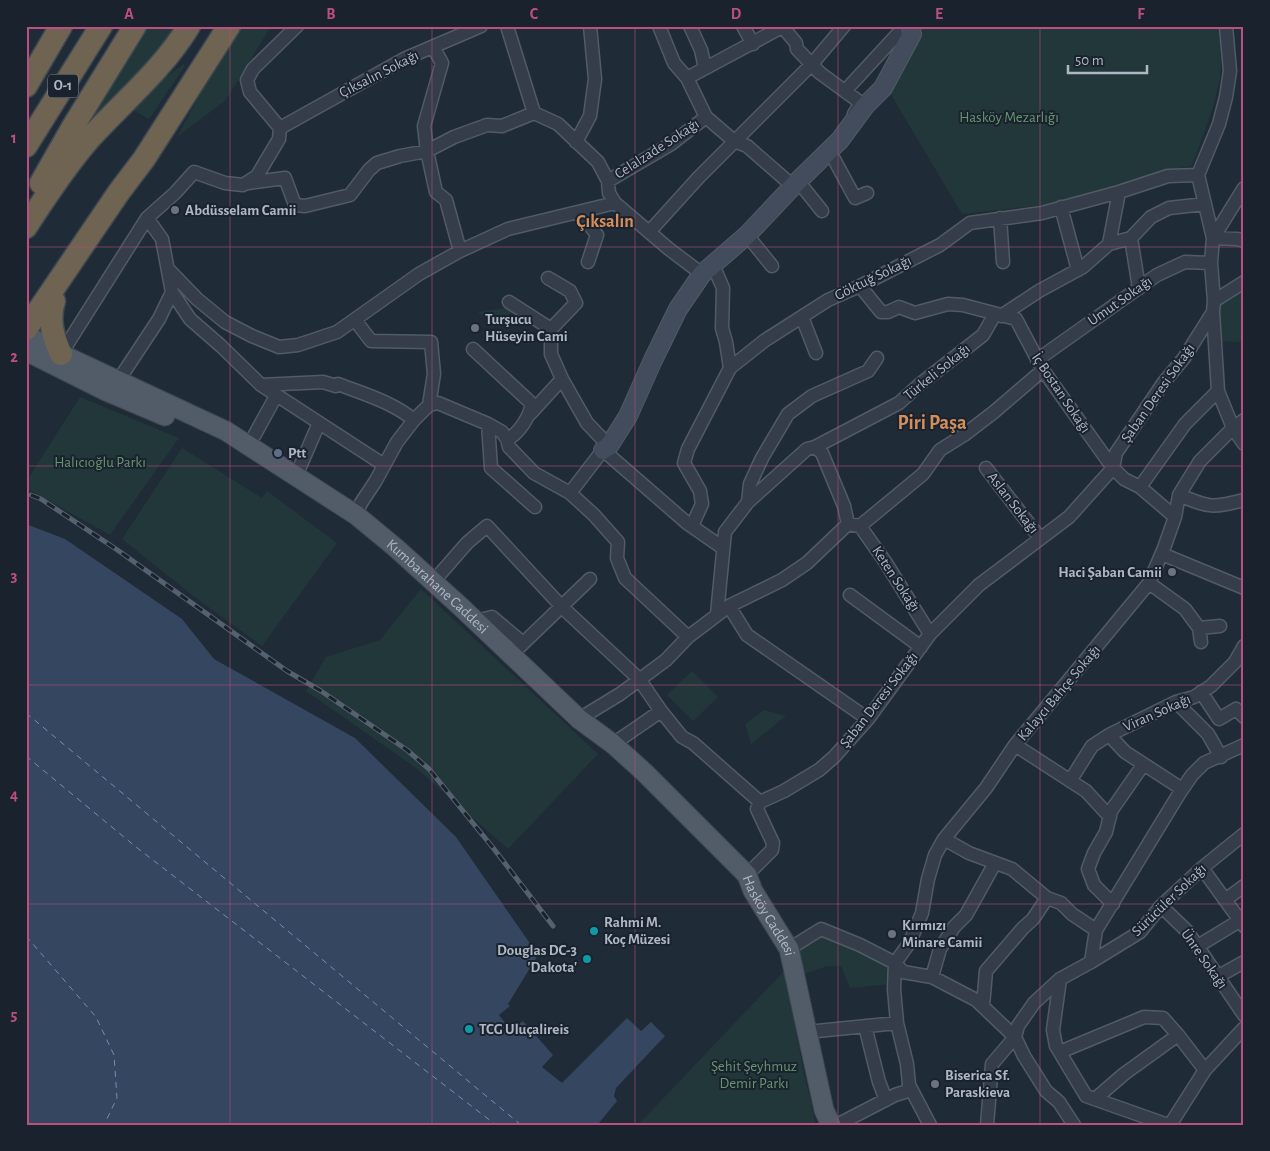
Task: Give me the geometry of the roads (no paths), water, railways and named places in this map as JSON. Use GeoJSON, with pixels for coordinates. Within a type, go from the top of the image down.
{"type":"FeatureCollection","features":[{"type":"Feature","properties":{"kind":"highway","name":"O-1"},"geometry":{"type":"LineString","coordinates":[[26,86],[61,26]]}},
{"type":"Feature","properties":{"kind":"highway","name":"O-1"},"geometry":{"type":"LineString","coordinates":[[26,146],[101,26]]}},
{"type":"Feature","properties":{"kind":"highway"},"geometry":{"type":"LineString","coordinates":[[26,208],[135,26]]}},
{"type":"Feature","properties":{"kind":"highway"},"geometry":{"type":"LineString","coordinates":[[27,339],[124,185],[144,159],[229,26]]}},
{"type":"Feature","properties":{"kind":"highway"},"geometry":{"type":"LineString","coordinates":[[26,226],[80,150],[155,71],[190,27]]}},
{"type":"Feature","properties":{"kind":"highway"},"geometry":{"type":"LineString","coordinates":[[27,339],[139,174],[144,159]]}},
{"type":"Feature","properties":{"kind":"highway"},"geometry":{"type":"LineString","coordinates":[[54,301],[52,310],[53,333],[61,354]]}},
{"type":"Feature","properties":{"kind":"main road","name":"Kumbarahane Caddesi"},"geometry":{"type":"LineString","coordinates":[[27,339],[226,431],[248,447],[356,514],[476,621],[517,649],[579,719],[612,744]]}},
{"type":"Feature","properties":{"kind":"main road","name":"Kumbarahane Caddesi"},"geometry":{"type":"LineString","coordinates":[[27,339],[142,407],[248,447]]}},
{"type":"Feature","properties":{"kind":"main road","name":"Hasköy Caddesi"},"geometry":{"type":"LineString","coordinates":[[612,744],[644,772],[747,875],[753,891],[789,949],[811,1052]]}},
{"type":"Feature","properties":{"kind":"main road"},"geometry":{"type":"LineString","coordinates":[[811,1052],[815,1100],[822,1125]]}},
{"type":"Feature","properties":{"kind":"main road"},"geometry":{"type":"LineString","coordinates":[[811,1052],[824,1110],[831,1125]]}},
{"type":"Feature","properties":{"kind":"street"},"geometry":{"type":"LineString","coordinates":[[246,183],[257,176],[279,139],[280,128],[250,92],[247,80],[253,69],[297,26]]}},
{"type":"Feature","properties":{"kind":"street","name":"Çıksalın Sokağı"},"geometry":{"type":"LineString","coordinates":[[280,128],[404,59],[481,26]]}},
{"type":"Feature","properties":{"kind":"street"},"geometry":{"type":"LineString","coordinates":[[507,26],[534,113]]}},
{"type":"Feature","properties":{"kind":"street"},"geometry":{"type":"LineString","coordinates":[[576,142],[590,116],[595,79],[590,26]]}},
{"type":"Feature","properties":{"kind":"street"},"geometry":{"type":"LineString","coordinates":[[659,26],[674,63],[687,78],[706,117],[734,142],[747,146],[796,184],[822,211]]}},
{"type":"Feature","properties":{"kind":"street"},"geometry":{"type":"LineString","coordinates":[[690,26],[701,50],[705,68]]}},
{"type":"Feature","properties":{"kind":"street"},"geometry":{"type":"LineString","coordinates":[[743,26],[753,44]]}},
{"type":"Feature","properties":{"kind":"street"},"geometry":{"type":"LineString","coordinates":[[650,231],[734,142],[812,64],[844,26]]}},
{"type":"Feature","properties":{"kind":"street"},"geometry":{"type":"LineString","coordinates":[[845,91],[905,26]]}},
{"type":"Feature","properties":{"kind":"street"},"geometry":{"type":"LineString","coordinates":[[570,493],[606,448],[628,416],[678,309],[708,270],[746,235],[834,145],[865,106],[883,88],[912,34],[910,30],[912,26]]}},
{"type":"Feature","properties":{"kind":"street"},"geometry":{"type":"LineString","coordinates":[[1226,26],[1230,71],[1226,97],[1219,124],[1198,175],[1213,238],[1211,263],[1218,391],[1232,428],[1244,444]]}},
{"type":"Feature","properties":{"kind":"street"},"geometry":{"type":"LineString","coordinates":[[687,78],[782,27],[796,43],[797,49],[820,73],[861,103],[834,145]]}},
{"type":"Feature","properties":{"kind":"street"},"geometry":{"type":"LineString","coordinates":[[433,47],[442,63],[424,126],[427,151],[436,192],[446,200],[460,251]]}},
{"type":"Feature","properties":{"kind":"street"},"geometry":{"type":"LineString","coordinates":[[61,354],[147,218],[175,193],[194,172],[225,183],[243,185],[285,178],[295,205],[305,206],[350,195],[369,170],[377,164],[400,156],[427,151],[454,137],[487,125],[502,126],[534,113],[558,124],[598,162],[608,181],[609,193],[616,203],[669,249],[708,270],[723,288],[722,328],[730,368]]}},
{"type":"Feature","properties":{"kind":"street","name":"Celalzade Sokağı"},"geometry":{"type":"LineString","coordinates":[[608,181],[671,144],[706,117]]}},
{"type":"Feature","properties":{"kind":"street"},"geometry":{"type":"LineString","coordinates":[[834,145],[855,198],[867,193]]}},
{"type":"Feature","properties":{"kind":"street","name":"Göktuğ Sokağı"},"geometry":{"type":"LineString","coordinates":[[692,526],[702,504],[700,492],[684,463],[688,449],[730,368],[764,341],[828,300],[860,286],[940,245],[970,222],[1042,212],[1119,192],[1168,176],[1198,175]]}},
{"type":"Feature","properties":{"kind":"street"},"geometry":{"type":"LineString","coordinates":[[1213,238],[1244,188]]}},
{"type":"Feature","properties":{"kind":"street"},"geometry":{"type":"LineString","coordinates":[[1109,244],[1119,192]]}},
{"type":"Feature","properties":{"kind":"street"},"geometry":{"type":"LineString","coordinates":[[167,267],[196,299],[225,322],[252,336],[279,346],[298,345],[337,332],[419,274],[460,251],[508,228],[616,203]]}},
{"type":"Feature","properties":{"kind":"street"},"geometry":{"type":"LineString","coordinates":[[998,315],[1078,270],[1109,244],[1131,238],[1151,216],[1169,208],[1205,204]]}},
{"type":"Feature","properties":{"kind":"street"},"geometry":{"type":"LineString","coordinates":[[1061,207],[1078,270]]}},
{"type":"Feature","properties":{"kind":"street"},"geometry":{"type":"LineString","coordinates":[[580,212],[597,235],[588,262]]}},
{"type":"Feature","properties":{"kind":"street"},"geometry":{"type":"LineString","coordinates":[[147,218],[162,239],[172,292],[190,319],[261,385],[384,464]]}},
{"type":"Feature","properties":{"kind":"street"},"geometry":{"type":"LineString","coordinates":[[1000,218],[1003,262]]}},
{"type":"Feature","properties":{"kind":"street"},"geometry":{"type":"LineString","coordinates":[[746,235],[772,266]]}},
{"type":"Feature","properties":{"kind":"street"},"geometry":{"type":"LineString","coordinates":[[1131,238],[1139,288]]}},
{"type":"Feature","properties":{"kind":"street"},"geometry":{"type":"LineString","coordinates":[[1213,238],[1238,238],[1244,241]]}},
{"type":"Feature","properties":{"kind":"street","name":"Umut Sokağı"},"geometry":{"type":"LineString","coordinates":[[579,719],[620,694],[666,660],[688,637],[716,614],[782,580],[924,474],[940,450],[964,435],[994,412],[1040,365],[1157,275],[1185,262],[1211,263]]}},
{"type":"Feature","properties":{"kind":"street"},"geometry":{"type":"LineString","coordinates":[[548,278],[570,292],[576,303],[551,330],[551,354],[562,379],[587,423],[606,448],[692,526],[723,548]]}},
{"type":"Feature","properties":{"kind":"street"},"geometry":{"type":"LineString","coordinates":[[1213,307],[1244,282]]}},
{"type":"Feature","properties":{"kind":"street","name":"İç Bostan Sokağı"},"geometry":{"type":"LineString","coordinates":[[860,286],[881,312],[888,312],[899,308],[915,313],[948,304],[963,305],[1016,319],[1040,365],[1113,468],[1124,479],[1140,487],[1175,517]]}},
{"type":"Feature","properties":{"kind":"street"},"geometry":{"type":"LineString","coordinates":[[118,381],[159,319],[172,292]]}},
{"type":"Feature","properties":{"kind":"street"},"geometry":{"type":"LineString","coordinates":[[508,302],[551,330]]}},
{"type":"Feature","properties":{"kind":"street","name":"Şaban Deresi Sokağı"},"geometry":{"type":"LineString","coordinates":[[760,802],[784,791],[819,770],[834,757],[868,719],[930,634],[979,585],[1069,517],[1113,468],[1116,454],[1164,382],[1184,358],[1213,307]]}},
{"type":"Feature","properties":{"kind":"street","name":"Türkeli Sokağı"},"geometry":{"type":"LineString","coordinates":[[716,614],[725,532],[748,502],[808,449],[899,403],[983,335],[998,315]]}},
{"type":"Feature","properties":{"kind":"street"},"geometry":{"type":"LineString","coordinates":[[802,317],[816,353]]}},
{"type":"Feature","properties":{"kind":"street"},"geometry":{"type":"LineString","coordinates":[[355,320],[371,340],[432,342],[434,374],[428,405],[396,442],[356,514]]}},
{"type":"Feature","properties":{"kind":"street"},"geometry":{"type":"LineString","coordinates":[[473,349],[530,403],[530,414]]}},
{"type":"Feature","properties":{"kind":"street"},"geometry":{"type":"LineString","coordinates":[[748,502],[750,484],[762,458],[788,414],[812,396],[868,371],[877,358]]}},
{"type":"Feature","properties":{"kind":"street"},"geometry":{"type":"LineString","coordinates":[[507,439],[512,437],[562,379]]}},
{"type":"Feature","properties":{"kind":"street"},"geometry":{"type":"LineString","coordinates":[[261,385],[323,382],[336,386],[338,384],[400,410],[414,420]]}},
{"type":"Feature","properties":{"kind":"street"},"geometry":{"type":"LineString","coordinates":[[1140,487],[1185,424],[1218,391]]}},
{"type":"Feature","properties":{"kind":"street"},"geometry":{"type":"LineString","coordinates":[[248,447],[276,396]]}},
{"type":"Feature","properties":{"kind":"street"},"geometry":{"type":"LineString","coordinates":[[428,405],[438,403],[488,424],[502,432],[507,439],[509,447],[534,473],[570,493],[594,515],[618,542],[617,558],[625,578],[688,637]]}},
{"type":"Feature","properties":{"kind":"street","name":"Kalaycı Bahçe Sokağı"},"geometry":{"type":"LineString","coordinates":[[895,963],[910,942],[922,913],[928,879],[935,855],[944,839],[986,788],[1015,745],[1149,583],[1175,517],[1179,495],[1200,461],[1232,428],[1244,420]]}},
{"type":"Feature","properties":{"kind":"street"},"geometry":{"type":"LineString","coordinates":[[296,476],[319,423]]}},
{"type":"Feature","properties":{"kind":"street"},"geometry":{"type":"LineString","coordinates":[[488,424],[491,468],[535,507]]}},
{"type":"Feature","properties":{"kind":"street","name":"Keten Sokağı"},"geometry":{"type":"LineString","coordinates":[[815,447],[822,453],[854,525],[886,563],[930,634]]}},
{"type":"Feature","properties":{"kind":"street","name":"Aslan Sokağı"},"geometry":{"type":"LineString","coordinates":[[986,468],[1040,538]]}},
{"type":"Feature","properties":{"kind":"street"},"geometry":{"type":"LineString","coordinates":[[1179,495],[1204,505],[1217,507],[1244,500]]}},
{"type":"Feature","properties":{"kind":"street"},"geometry":{"type":"LineString","coordinates":[[433,582],[467,543],[487,526],[562,607],[639,679],[682,737],[693,743],[760,802],[757,809],[773,843],[772,850],[747,875]]}},
{"type":"Feature","properties":{"kind":"street"},"geometry":{"type":"LineString","coordinates":[[1162,554],[1244,588]]}},
{"type":"Feature","properties":{"kind":"street"},"geometry":{"type":"LineString","coordinates":[[517,649],[590,578]]}},
{"type":"Feature","properties":{"kind":"street"},"geometry":{"type":"LineString","coordinates":[[1149,583],[1185,609],[1199,628],[1201,642]]}},
{"type":"Feature","properties":{"kind":"street","name":"Şaban Deresi Sokağı"},"geometry":{"type":"LineString","coordinates":[[850,595],[920,647]]}},
{"type":"Feature","properties":{"kind":"street"},"geometry":{"type":"LineString","coordinates":[[729,606],[747,635],[868,719]]}},
{"type":"Feature","properties":{"kind":"street"},"geometry":{"type":"LineString","coordinates":[[1199,628],[1220,626]]}},
{"type":"Feature","properties":{"kind":"street","name":"Viran Sokağı"},"geometry":{"type":"LineString","coordinates":[[1070,781],[1092,746],[1109,734],[1176,702],[1194,697],[1211,686],[1235,662],[1244,646]]}},
{"type":"Feature","properties":{"kind":"street"},"geometry":{"type":"LineString","coordinates":[[1201,692],[1219,719],[1236,709],[1244,717]]}},
{"type":"Feature","properties":{"kind":"street"},"geometry":{"type":"LineString","coordinates":[[1176,702],[1208,734],[1221,756]]}},
{"type":"Feature","properties":{"kind":"street"},"geometry":{"type":"LineString","coordinates":[[612,744],[661,711]]}},
{"type":"Feature","properties":{"kind":"street"},"geometry":{"type":"LineString","coordinates":[[1109,734],[1125,752],[1182,789]]}},
{"type":"Feature","properties":{"kind":"street"},"geometry":{"type":"LineString","coordinates":[[1015,745],[1086,791],[1110,817]]}},
{"type":"Feature","properties":{"kind":"street"},"geometry":{"type":"LineString","coordinates":[[1091,962],[1096,930],[1182,789],[1204,763],[1244,745]]}},
{"type":"Feature","properties":{"kind":"street"},"geometry":{"type":"LineString","coordinates":[[1113,904],[1094,885],[1088,869],[1094,853],[1106,832],[1111,811],[1143,765]]}},
{"type":"Feature","properties":{"kind":"street","name":"Sürücüler Sokağı"},"geometry":{"type":"LineString","coordinates":[[987,1125],[992,1064],[1015,1037],[1018,1026],[1034,1003],[1060,979],[1140,932],[1161,906],[1202,868],[1244,834]]}},
{"type":"Feature","properties":{"kind":"street"},"geometry":{"type":"LineString","coordinates":[[944,839],[969,853],[1012,869],[1047,898],[1061,903],[1072,914],[1096,930]]}},
{"type":"Feature","properties":{"kind":"street"},"geometry":{"type":"LineString","coordinates":[[932,977],[940,949],[954,927],[966,915],[995,863]]}},
{"type":"Feature","properties":{"kind":"street"},"geometry":{"type":"LineString","coordinates":[[1198,946],[1242,921],[1202,868]]}},
{"type":"Feature","properties":{"kind":"street"},"geometry":{"type":"LineString","coordinates":[[1226,900],[1244,886]]}},
{"type":"Feature","properties":{"kind":"street"},"geometry":{"type":"LineString","coordinates":[[983,1006],[986,971],[1033,919],[1047,898]]}},
{"type":"Feature","properties":{"kind":"street","name":"Ünre Sokağı"},"geometry":{"type":"LineString","coordinates":[[1161,906],[1187,931],[1244,1015]]}},
{"type":"Feature","properties":{"kind":"street"},"geometry":{"type":"LineString","coordinates":[[789,949],[822,928],[895,963],[903,972],[932,977],[976,1000],[1015,1037],[1024,1056],[1046,1091],[1059,1102],[1074,1125]]}},
{"type":"Feature","properties":{"kind":"street"},"geometry":{"type":"LineString","coordinates":[[1217,977],[1244,962]]}},
{"type":"Feature","properties":{"kind":"street"},"geometry":{"type":"LineString","coordinates":[[895,963],[894,988],[897,1023],[907,1064],[909,1085],[930,1125]]}},
{"type":"Feature","properties":{"kind":"street"},"geometry":{"type":"LineString","coordinates":[[1060,979],[1053,1030],[1056,1046],[1086,1096],[1169,1125],[1205,1070],[1244,1028]]}},
{"type":"Feature","properties":{"kind":"street"},"geometry":{"type":"LineString","coordinates":[[1060,1052],[1144,1017],[1163,1018],[1205,1070]]}},
{"type":"Feature","properties":{"kind":"street"},"geometry":{"type":"LineString","coordinates":[[807,1032],[897,1023]]}},
{"type":"Feature","properties":{"kind":"street"},"geometry":{"type":"LineString","coordinates":[[865,1026],[879,1082],[886,1100]]}},
{"type":"Feature","properties":{"kind":"street"},"geometry":{"type":"LineString","coordinates":[[1095,1099],[1124,1074],[1178,1035]]}},
{"type":"Feature","properties":{"kind":"street"},"geometry":{"type":"LineString","coordinates":[[837,1125],[886,1100],[911,1090]]}},
{"type":"Feature","properties":{"kind":"water"},"geometry":{"type":"Polygon","coordinates":[[[26,524],[65,539],[182,619],[214,659],[355,738],[456,837],[538,955],[508,1004],[553,1055],[542,1067],[562,1083],[627,1018],[641,1031],[651,1022],[665,1036],[616,1088],[614,1096],[617,1101],[599,1123],[601,1125],[26,1125],[26,524]]]}},
{"type":"Feature","properties":{"kind":"railway"},"geometry":{"type":"LineString","coordinates":[[31,495],[41,499],[116,549],[287,671],[321,691],[407,750],[429,769],[553,926]]}},
{"type":"Feature","properties":{"kind":"place","name":"Abdüsselam Camii"},"geometry":{"type":"Point","coordinates":[175,210]}},
{"type":"Feature","properties":{"kind":"place","name":"Turşucu Hüseyin Cami"},"geometry":{"type":"Point","coordinates":[475,328]}},
{"type":"Feature","properties":{"kind":"place","name":"Ptt"},"geometry":{"type":"Point","coordinates":[278,453]}},
{"type":"Feature","properties":{"kind":"place","name":"Haci Şaban Camii"},"geometry":{"type":"Point","coordinates":[1172,572]}},
{"type":"Feature","properties":{"kind":"place","name":"Rahmi M. Koç Müzesi"},"geometry":{"type":"Point","coordinates":[594,931]}},
{"type":"Feature","properties":{"kind":"place","name":"Kırmızı Minare Camii"},"geometry":{"type":"Point","coordinates":[892,934]}},
{"type":"Feature","properties":{"kind":"place","name":"Douglas DC-3 'Dakota'"},"geometry":{"type":"Point","coordinates":[587,959]}},
{"type":"Feature","properties":{"kind":"place","name":"TCG Uluçalireis"},"geometry":{"type":"Point","coordinates":[469,1029]}},
{"type":"Feature","properties":{"kind":"place","name":"Biserica Sf. Paraskieva"},"geometry":{"type":"Point","coordinates":[935,1084]}},
{"type":"Feature","properties":{"kind":"district","name":"Çıksalın"},"geometry":{"type":"Point","coordinates":[605,222]}},
{"type":"Feature","properties":{"kind":"district","name":"Piri Paşa"},"geometry":{"type":"Point","coordinates":[932,423]}},
{"type":"Feature","properties":{"kind":"park label","name":"Hasköy Mezarlığı"},"geometry":{"type":"Point","coordinates":[1009,117]}},
{"type":"Feature","properties":{"kind":"park label","name":"Halıcıoğlu Parkı"},"geometry":{"type":"Point","coordinates":[100,462]}},
{"type":"Feature","properties":{"kind":"park label","name":"Şehit Şeyhmuz Demir Parkı"},"geometry":{"type":"Point","coordinates":[754,1074]}}]}
